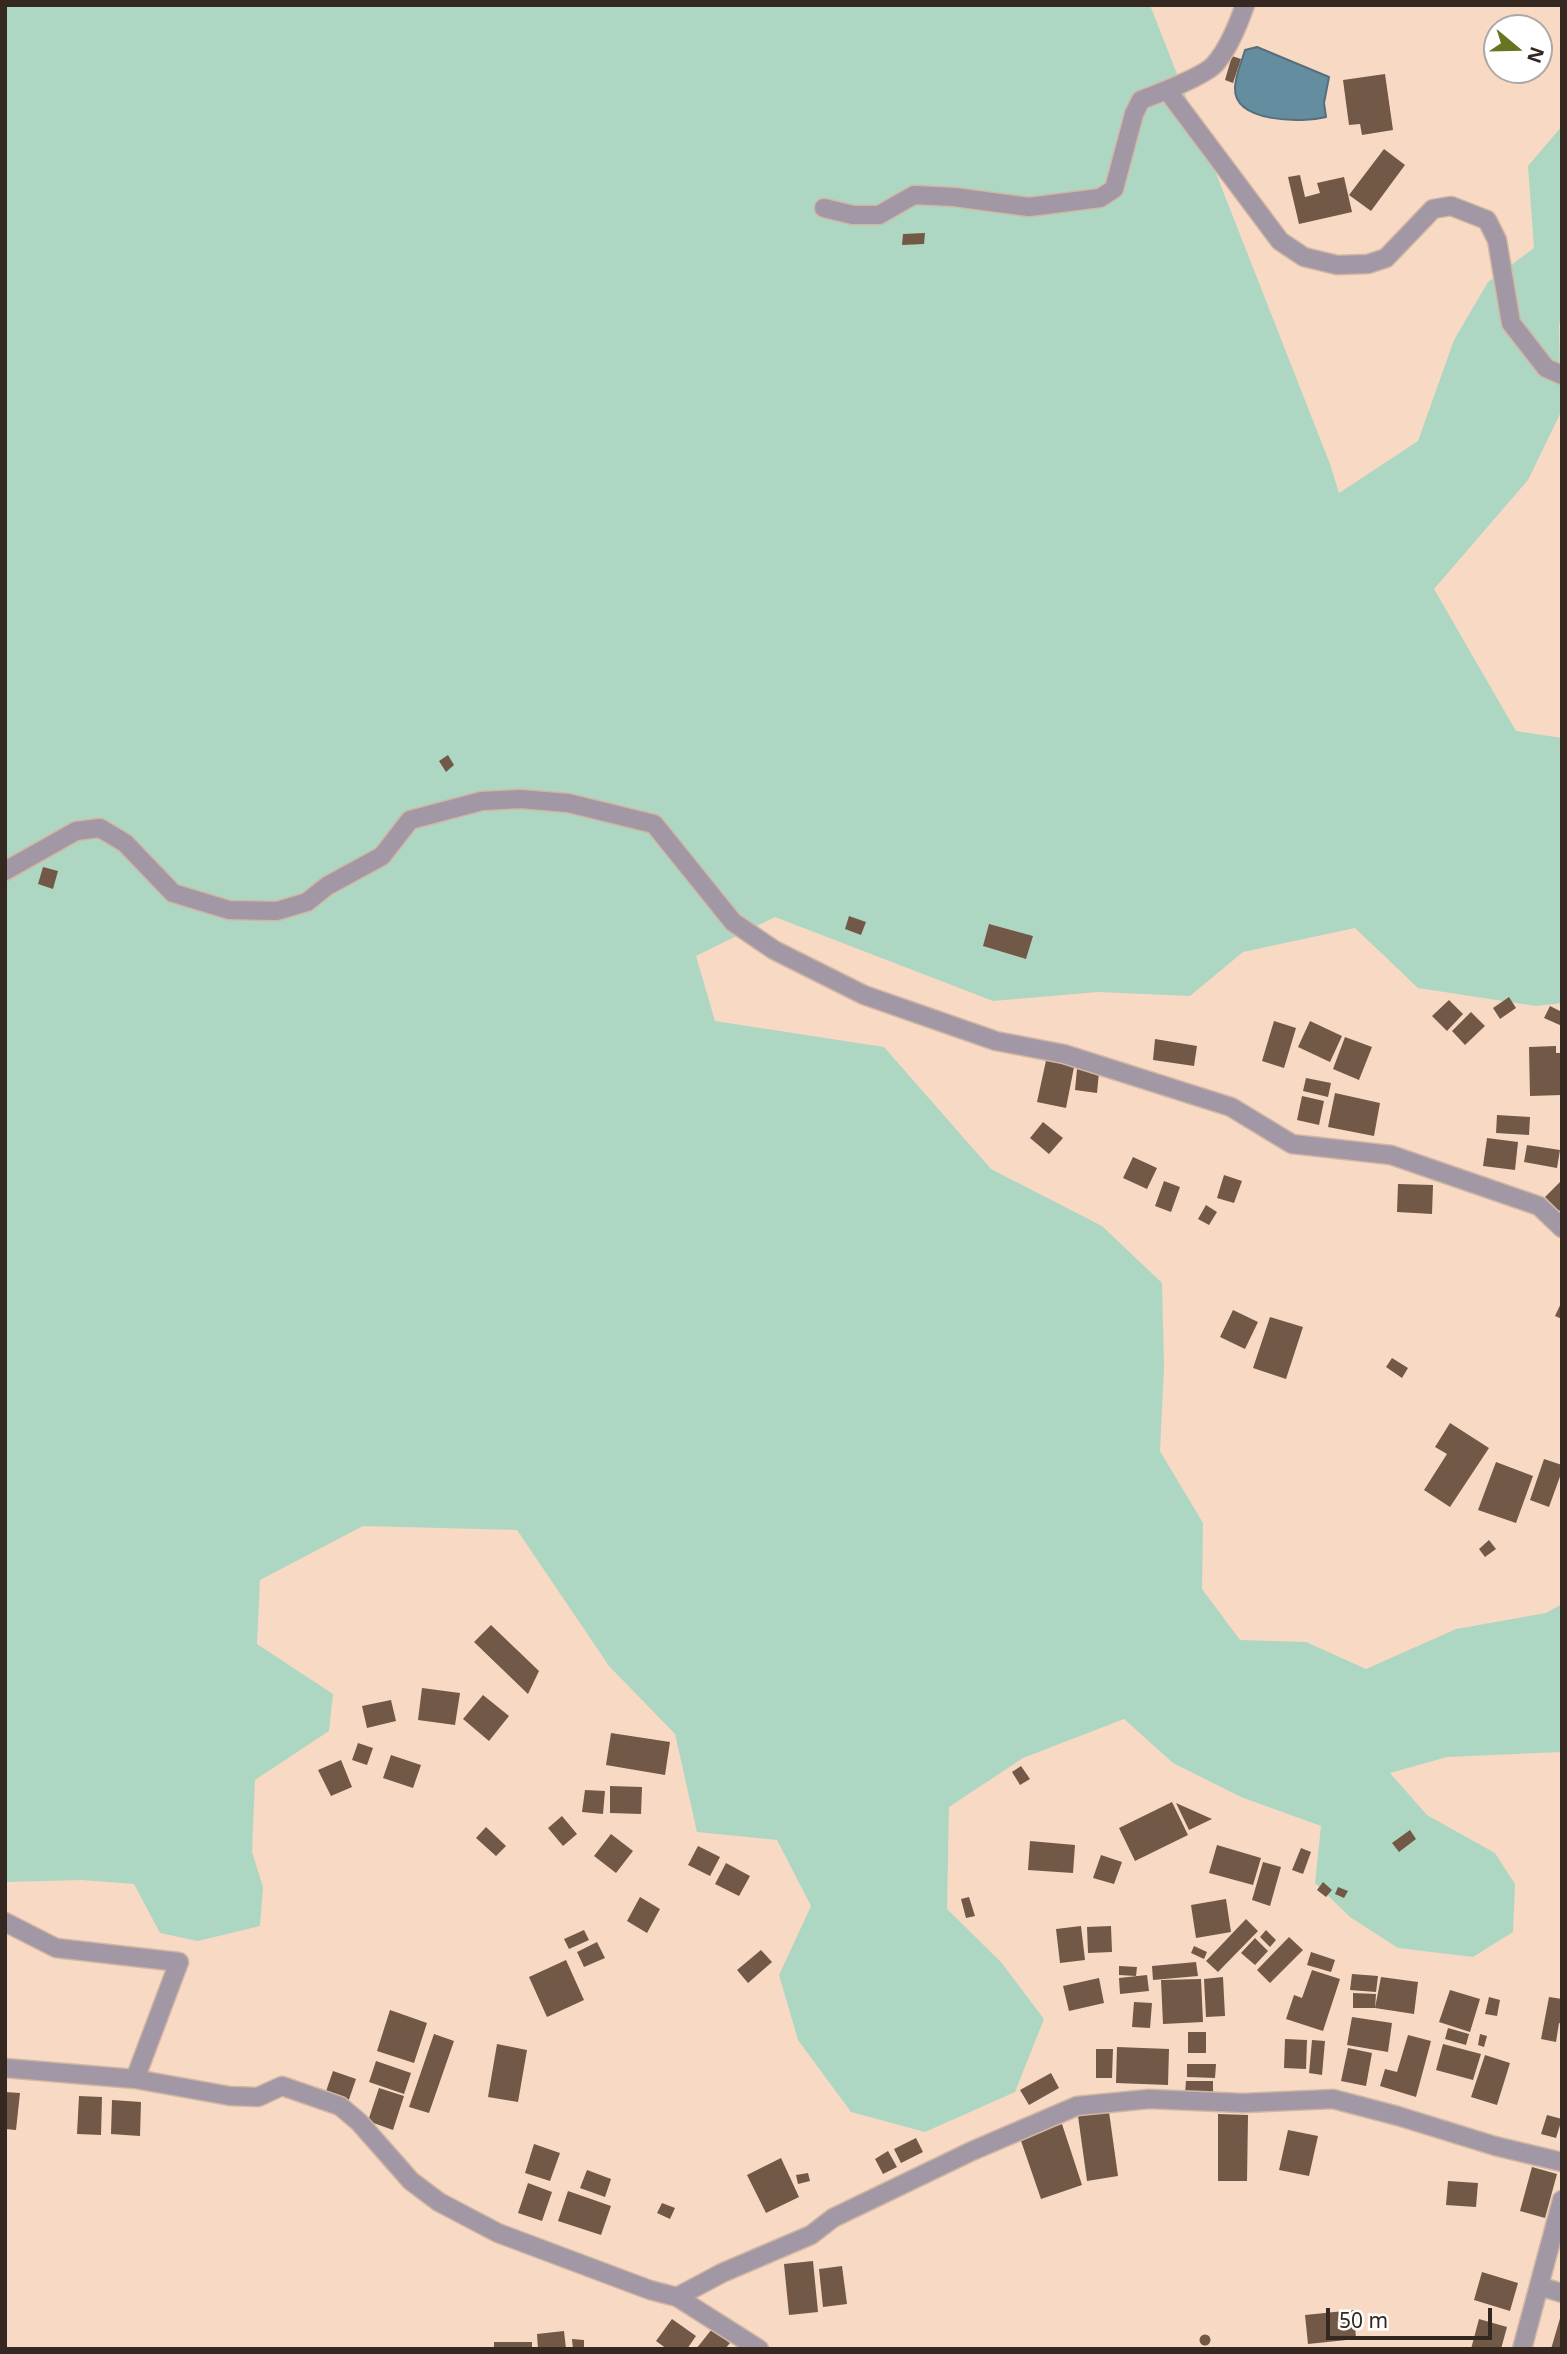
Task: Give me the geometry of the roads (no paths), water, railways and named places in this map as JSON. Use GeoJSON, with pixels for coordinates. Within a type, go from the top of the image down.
{"type":"FeatureCollection","features":[{"type":"Feature","properties":{"kind":"street"},"geometry":{"type":"LineString","coordinates":[[824,208],[853,215],[879,215],[914,195],[954,197],[1028,207],[1101,198],[1114,189],[1134,114],[1141,100],[1167,90],[1214,65],[1238,27],[1245,5]]}},
{"type":"Feature","properties":{"kind":"street"},"geometry":{"type":"LineString","coordinates":[[1167,90],[1280,241],[1304,257],[1337,265],[1368,264],[1386,258],[1433,209],[1451,206],[1487,220],[1497,240],[1511,323],[1546,368],[1562,376]]}},
{"type":"Feature","properties":{"kind":"street"},"geometry":{"type":"LineString","coordinates":[[5,871],[76,831],[100,828],[125,843],[173,893],[229,910],[277,911],[307,902],[327,886],[382,856],[410,820],[482,801],[520,799],[568,803],[654,824],[733,922],[774,950],[864,995],[996,1041],[1064,1054],[1231,1107],[1292,1144],[1405,1160],[1539,1206],[1562,1228]]}},
{"type":"Feature","properties":{"kind":"street"},"geometry":{"type":"LineString","coordinates":[[5,1922],[56,1948],[179,1962],[135,2079]]}},
{"type":"Feature","properties":{"kind":"street"},"geometry":{"type":"LineString","coordinates":[[5,2068],[135,2079],[230,2096],[258,2097],[282,2086],[340,2106],[359,2122],[411,2181],[439,2202],[499,2233],[650,2290],[677,2297],[759,2349]]}},
{"type":"Feature","properties":{"kind":"street"},"geometry":{"type":"LineString","coordinates":[[677,2297],[722,2273],[811,2235],[833,2218],[972,2151],[1077,2106],[1149,2099],[1243,2103],[1333,2099],[1495,2146],[1562,2162]]}},
{"type":"Feature","properties":{"kind":"street"},"geometry":{"type":"LineString","coordinates":[[1522,2349],[1562,2200]]}},
{"type":"Feature","properties":{"kind":"street"},"geometry":{"type":"LineString","coordinates":[[1539,2286],[1562,2293]]}},
{"type":"Feature","properties":{"kind":"water"},"geometry":{"type":"Polygon","coordinates":[[[1257,47],[1329,77],[1324,103],[1326,117],[1302,120],[1272,118],[1257,114],[1238,100],[1236,79],[1245,50],[1257,47]]]}}]}
